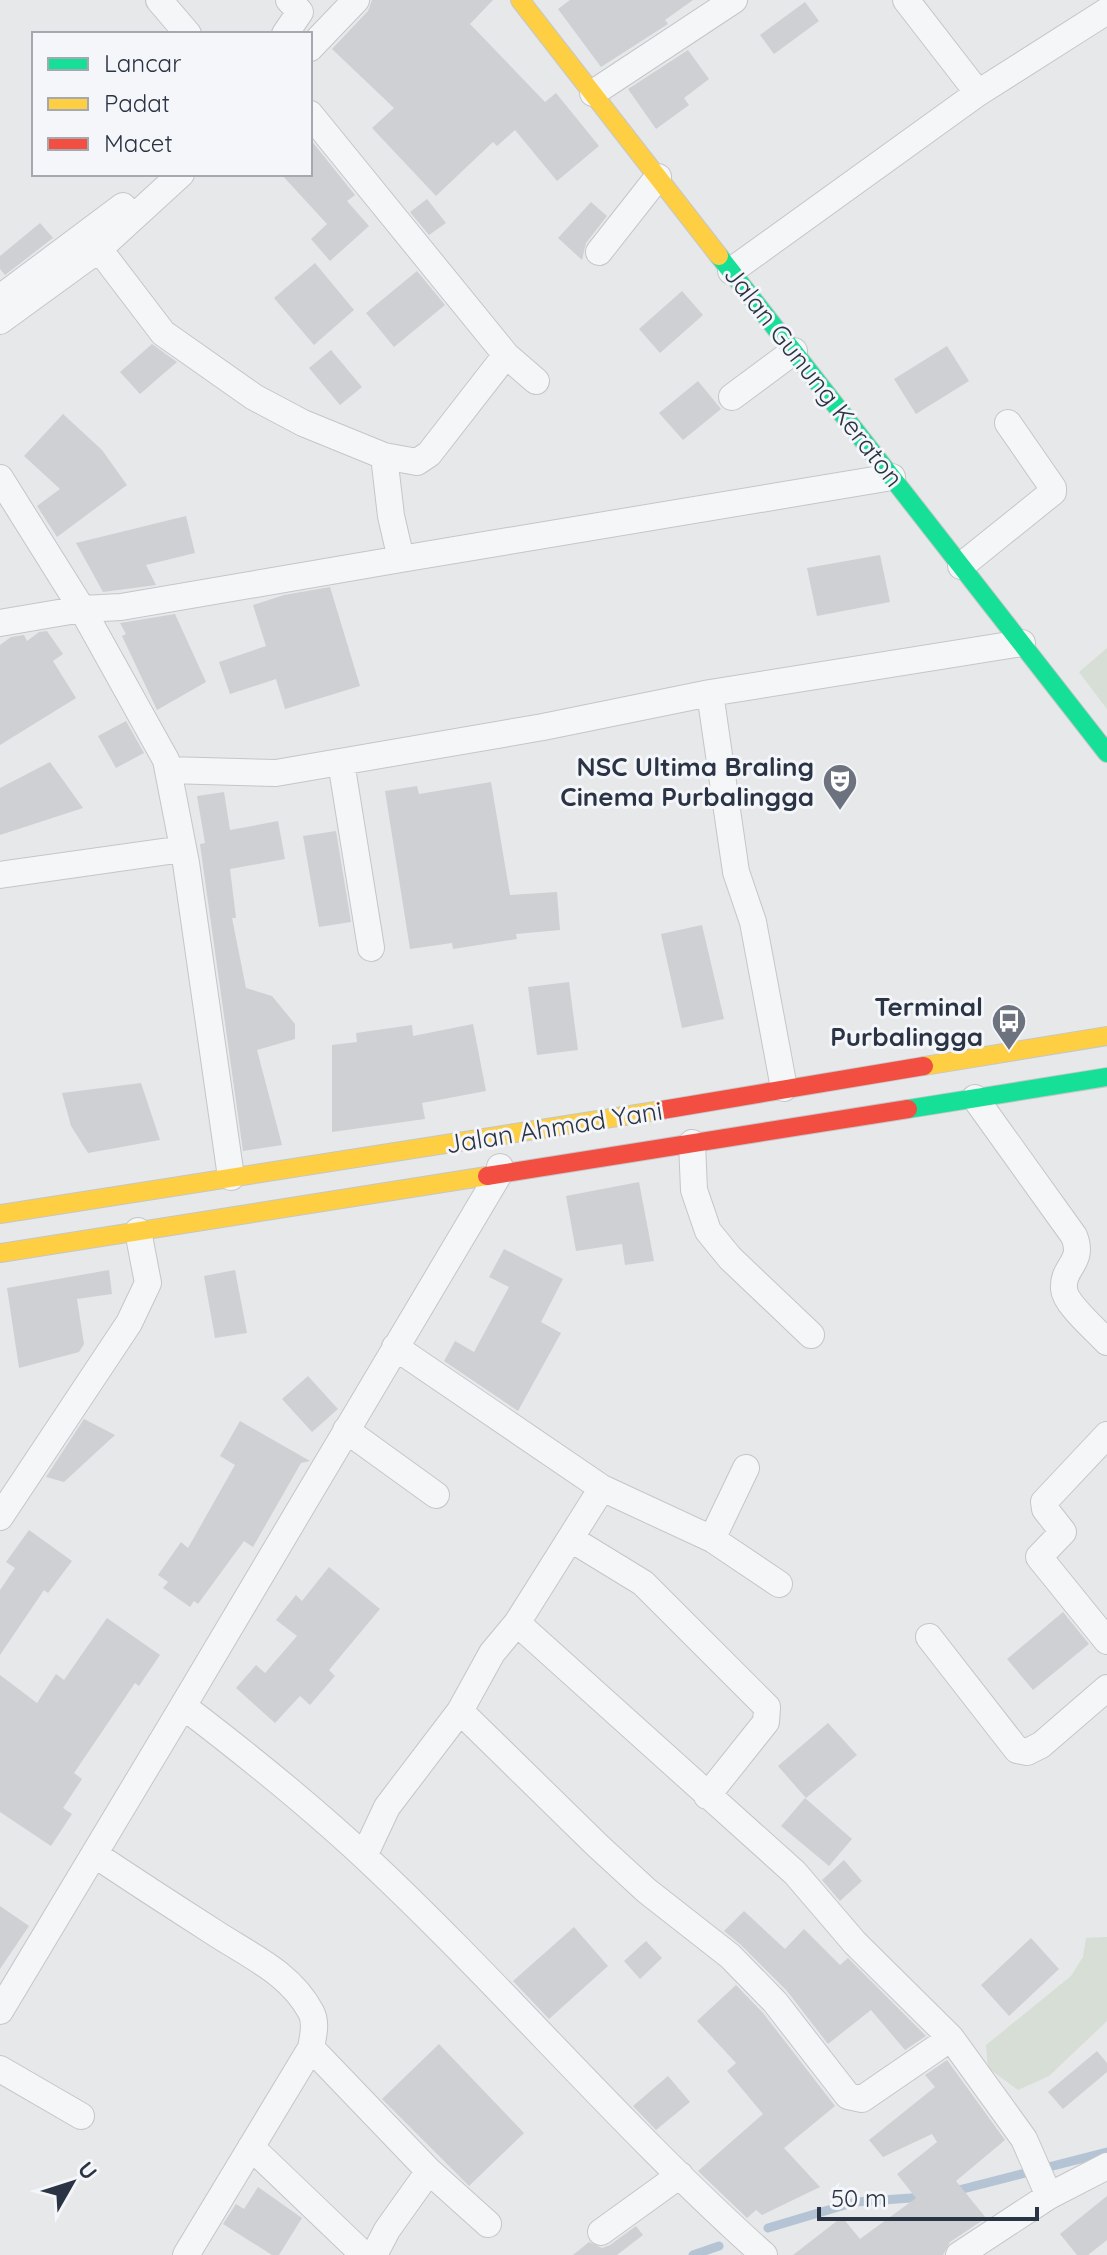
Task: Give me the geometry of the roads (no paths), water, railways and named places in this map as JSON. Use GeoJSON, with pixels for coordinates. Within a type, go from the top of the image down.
{"type":"FeatureCollection","features":[{"type":"Feature","properties":{"kind":"main road","name":"Jalan Gunung Keraton"},"geometry":{"type":"LineString","coordinates":[[520,0],[1107,753]]}},
{"type":"Feature","properties":{"kind":"main road","name":"Jalan Ahmad Yani"},"geometry":{"type":"LineString","coordinates":[[0,1214],[504,1136],[1107,1036]]}},
{"type":"Feature","properties":{"kind":"main road","name":"Jalan Ahmad Yani"},"geometry":{"type":"LineString","coordinates":[[0,1253],[1107,1077]]}},
{"type":"Feature","properties":{"kind":"street"},"geometry":{"type":"LineString","coordinates":[[159,0],[186,32]]}},
{"type":"Feature","properties":{"kind":"street"},"geometry":{"type":"LineString","coordinates":[[312,46],[356,0]]}},
{"type":"Feature","properties":{"kind":"street"},"geometry":{"type":"LineString","coordinates":[[593,93],[734,0]]}},
{"type":"Feature","properties":{"kind":"street"},"geometry":{"type":"LineString","coordinates":[[906,0],[978,93]]}},
{"type":"Feature","properties":{"kind":"street"},"geometry":{"type":"LineString","coordinates":[[286,32],[300,4]]}},
{"type":"Feature","properties":{"kind":"street"},"geometry":{"type":"LineString","coordinates":[[731,271],[978,93],[1107,11]]}},
{"type":"Feature","properties":{"kind":"street"},"geometry":{"type":"LineString","coordinates":[[312,116],[506,355],[536,381]]}},
{"type":"Feature","properties":{"kind":"street"},"geometry":{"type":"LineString","coordinates":[[0,298],[113,214],[156,176]]}},
{"type":"Feature","properties":{"kind":"street"},"geometry":{"type":"LineString","coordinates":[[0,321],[99,249],[179,176]]}},
{"type":"Feature","properties":{"kind":"street"},"geometry":{"type":"LineString","coordinates":[[599,252],[658,177]]}},
{"type":"Feature","properties":{"kind":"street"},"geometry":{"type":"LineString","coordinates":[[99,249],[163,333],[254,397],[303,423],[384,456],[417,462],[429,454],[506,355]]}},
{"type":"Feature","properties":{"kind":"street"},"geometry":{"type":"LineString","coordinates":[[732,397],[794,351]]}},
{"type":"Feature","properties":{"kind":"street"},"geometry":{"type":"LineString","coordinates":[[961,566],[1053,492],[1008,423]]}},
{"type":"Feature","properties":{"kind":"street"},"geometry":{"type":"LineString","coordinates":[[384,456],[391,516],[401,559]]}},
{"type":"Feature","properties":{"kind":"street"},"geometry":{"type":"LineString","coordinates":[[0,623],[82,609],[121,607],[892,477]]}},
{"type":"Feature","properties":{"kind":"street"},"geometry":{"type":"LineString","coordinates":[[0,478],[82,609],[166,760],[183,849],[231,1177]]}},
{"type":"Feature","properties":{"kind":"street"},"geometry":{"type":"LineString","coordinates":[[168,770],[276,773],[543,727],[710,693],[1022,643]]}},
{"type":"Feature","properties":{"kind":"street"},"geometry":{"type":"LineString","coordinates":[[710,693],[736,872],[753,922],[784,1088]]}},
{"type":"Feature","properties":{"kind":"street"},"geometry":{"type":"LineString","coordinates":[[341,762],[371,948]]}},
{"type":"Feature","properties":{"kind":"street"},"geometry":{"type":"LineString","coordinates":[[0,875],[183,849]]}},
{"type":"Feature","properties":{"kind":"street"},"geometry":{"type":"LineString","coordinates":[[975,1098],[1074,1236],[1078,1257],[1065,1279],[1067,1300],[1107,1342]]}},
{"type":"Feature","properties":{"kind":"street"},"geometry":{"type":"LineString","coordinates":[[0,2011],[499,1174],[504,1136]]}},
{"type":"Feature","properties":{"kind":"street"},"geometry":{"type":"LineString","coordinates":[[692,1143],[694,1190],[708,1231],[730,1258],[811,1335]]}},
{"type":"Feature","properties":{"kind":"street"},"geometry":{"type":"LineString","coordinates":[[0,1517],[129,1323],[141,1299],[148,1283],[138,1231]]}},
{"type":"Feature","properties":{"kind":"street"},"geometry":{"type":"LineString","coordinates":[[395,1347],[602,1488],[712,1539],[779,1584]]}},
{"type":"Feature","properties":{"kind":"street"},"geometry":{"type":"LineString","coordinates":[[346,1430],[436,1495]]}},
{"type":"Feature","properties":{"kind":"street"},"geometry":{"type":"LineString","coordinates":[[1107,1435],[1044,1502],[1045,1509],[1063,1532],[1039,1557],[1107,1641]]}},
{"type":"Feature","properties":{"kind":"street"},"geometry":{"type":"LineString","coordinates":[[712,1539],[746,1468]]}},
{"type":"Feature","properties":{"kind":"street"},"geometry":{"type":"LineString","coordinates":[[364,1856],[387,1807],[460,1711],[492,1653],[517,1623],[602,1488]]}},
{"type":"Feature","properties":{"kind":"street"},"geometry":{"type":"LineString","coordinates":[[571,1539],[643,1583],[767,1707],[766,1722],[707,1796]]}},
{"type":"Feature","properties":{"kind":"street"},"geometry":{"type":"LineString","coordinates":[[517,1623],[795,1873],[855,1943],[951,2038],[1024,2139],[1047,2189]]}},
{"type":"Feature","properties":{"kind":"street"},"geometry":{"type":"LineString","coordinates":[[929,1637],[1017,1750],[1027,1752],[1041,1745],[1107,1688]]}},
{"type":"Feature","properties":{"kind":"street"},"geometry":{"type":"LineString","coordinates":[[183,1706],[271,1773],[364,1856],[680,2175],[764,2255]]}},
{"type":"Feature","properties":{"kind":"street"},"geometry":{"type":"LineString","coordinates":[[460,1711],[607,1855],[739,1965],[822,2058],[848,2096],[862,2099],[951,2038]]}},
{"type":"Feature","properties":{"kind":"street"},"geometry":{"type":"LineString","coordinates":[[94,1854],[217,1934],[263,1960],[290,1984],[311,2013],[315,2024],[311,2048],[186,2255]]}},
{"type":"Feature","properties":{"kind":"street"},"geometry":{"type":"LineString","coordinates":[[311,2048],[429,2171],[488,2224]]}},
{"type":"Feature","properties":{"kind":"street"},"geometry":{"type":"LineString","coordinates":[[0,2069],[81,2116]]}},
{"type":"Feature","properties":{"kind":"street"},"geometry":{"type":"LineString","coordinates":[[251,2147],[364,2255]]}},
{"type":"Feature","properties":{"kind":"street"},"geometry":{"type":"LineString","coordinates":[[959,2255],[1047,2189],[1107,2166]]}},
{"type":"Feature","properties":{"kind":"street"},"geometry":{"type":"LineString","coordinates":[[374,2255],[387,2230],[429,2171]]}},
{"type":"Feature","properties":{"kind":"street"},"geometry":{"type":"LineString","coordinates":[[601,2232],[680,2175]]}},
{"type":"Feature","properties":{"kind":"waterway"},"geometry":{"type":"LineString","coordinates":[[951,2192],[1107,2152]]}},
{"type":"Feature","properties":{"kind":"waterway"},"geometry":{"type":"LineString","coordinates":[[768,2228],[855,2202],[925,2197]]}},
{"type":"Feature","properties":{"kind":"waterway"},"geometry":{"type":"LineString","coordinates":[[693,2255],[719,2246]]}},
{"type":"Feature","properties":{"kind":"place","name":"NSC Ultima Braling Cinema Purbalingga"},"geometry":{"type":"Point","coordinates":[840,812]}},
{"type":"Feature","properties":{"kind":"place","name":"Terminal Purbalingga"},"geometry":{"type":"Point","coordinates":[1009,1052]}}]}
